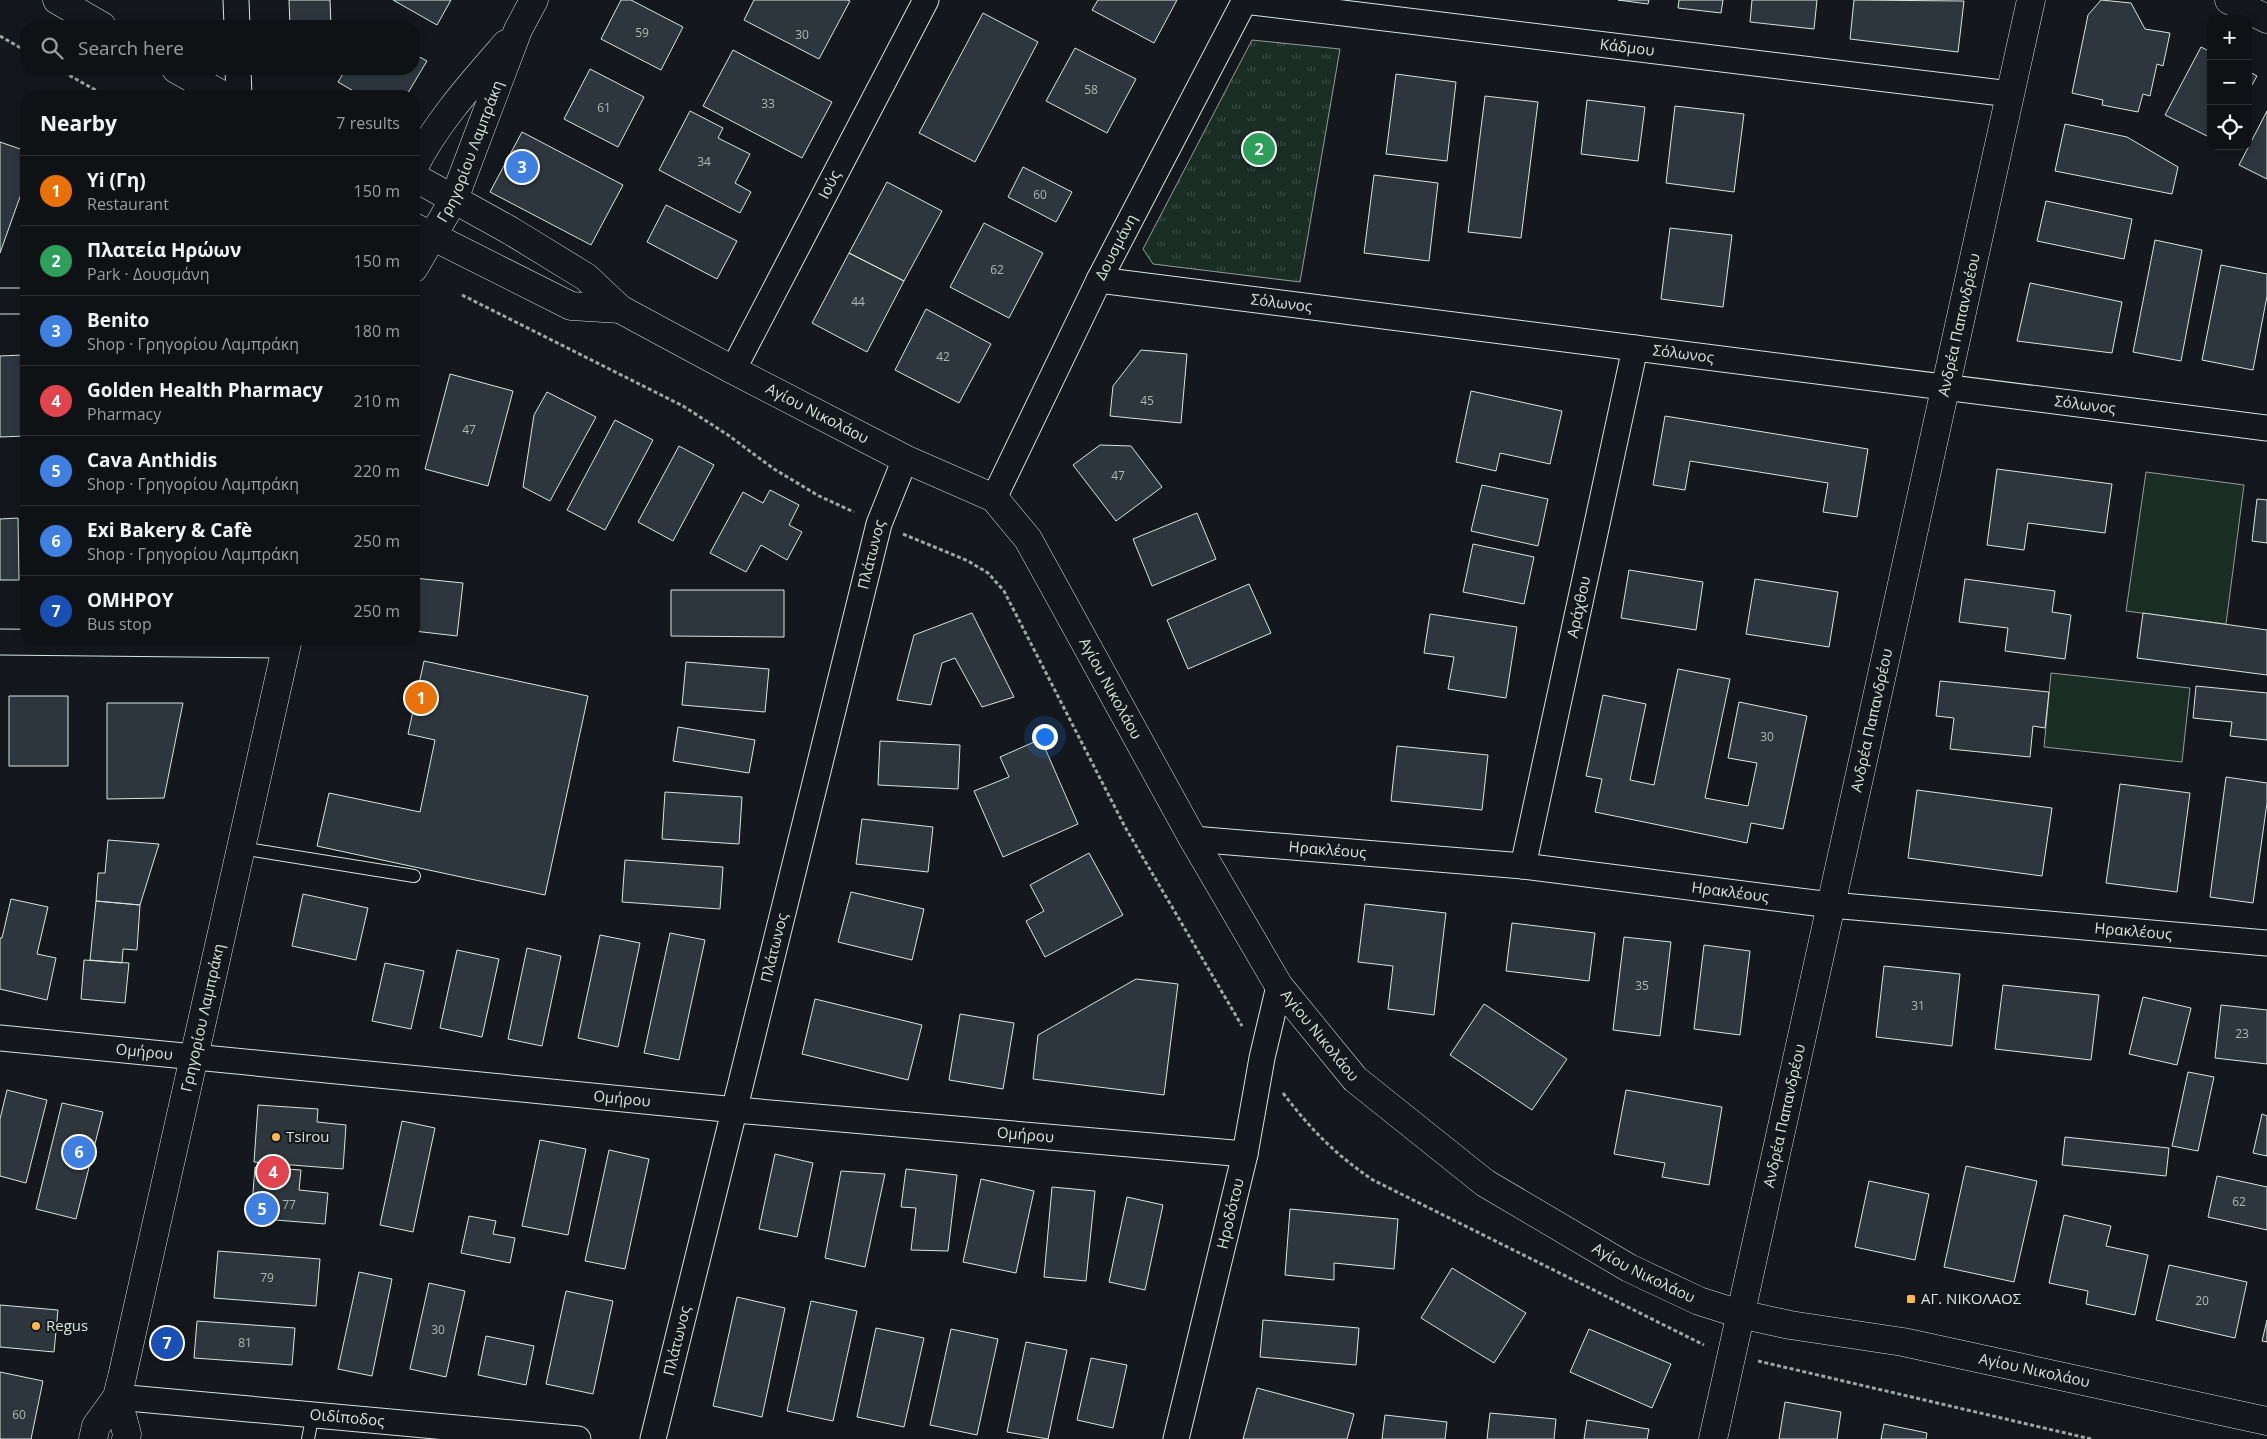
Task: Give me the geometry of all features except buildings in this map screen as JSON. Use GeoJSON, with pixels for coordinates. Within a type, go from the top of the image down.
{"type":"FeatureCollection","features":[{"type":"Feature","properties":{"kind":"street"},"geometry":{"type":"LineString","coordinates":[[57,0],[92,20]]}},
{"type":"Feature","properties":{"kind":"street"},"geometry":{"type":"LineString","coordinates":[[236,0],[237,20]]}},
{"type":"Feature","properties":{"kind":"street","name":"Γρηγορίου Λαμπράκη"},"geometry":{"type":"LineString","coordinates":[[423,232],[454,199],[518,30],[534,0]]}},
{"type":"Feature","properties":{"kind":"street","name":"Ιούς"},"geometry":{"type":"LineString","coordinates":[[733,370],[926,0]]}},
{"type":"Feature","properties":{"kind":"street","name":"Ανδρέα Παπανδρέου"},"geometry":{"type":"LineString","coordinates":[[1713,1439],[2031,0]]}},
{"type":"Feature","properties":{"kind":"street"},"geometry":{"type":"LineString","coordinates":[[2229,0],[2267,19]]}},
{"type":"Feature","properties":{"kind":"street","name":"Κάδμου"},"geometry":{"type":"LineString","coordinates":[[1245,1],[2010,94]]}},
{"type":"Feature","properties":{"kind":"street","name":"Δουσμάνη"},"geometry":{"type":"LineString","coordinates":[[994,498],[1099,280],[1245,1]]}},
{"type":"Feature","properties":{"kind":"street","name":"Γρηγορίου Λαμπράκη"},"geometry":{"type":"LineString","coordinates":[[420,155],[477,77],[518,30]]}},
{"type":"Feature","properties":{"kind":"street"},"geometry":{"type":"LineString","coordinates":[[187,75],[213,90]]}},
{"type":"Feature","properties":{"kind":"street"},"geometry":{"type":"LineString","coordinates":[[238,75],[239,90]]}},
{"type":"Feature","properties":{"kind":"street","name":"Αγίου Νικολάου"},"geometry":{"type":"LineString","coordinates":[[420,179],[586,277],[620,309],[905,459],[994,498],[1028,539],[1194,839],[1279,986],[1356,1079],[1486,1183],[1629,1268],[1699,1301],[1740,1314],[1790,1325],[1903,1342],[2267,1421]]}},
{"type":"Feature","properties":{"kind":"street","name":"Αγίου Νικολάου"},"geometry":{"type":"LineString","coordinates":[[423,232],[571,306],[620,309]]}},
{"type":"Feature","properties":{"kind":"street","name":"Σόλωνος"},"geometry":{"type":"LineString","coordinates":[[1099,280],[2267,428]]}},
{"type":"Feature","properties":{"kind":"street"},"geometry":{"type":"LineString","coordinates":[[0,301],[20,301]]}},
{"type":"Feature","properties":{"kind":"street","name":"Αράχθου"},"geometry":{"type":"LineString","coordinates":[[1523,866],[1636,348]]}},
{"type":"Feature","properties":{"kind":"street","name":"Πλάτωνος"},"geometry":{"type":"LineString","coordinates":[[653,1439],[736,1110],[879,524],[905,459]]}},
{"type":"Feature","properties":{"kind":"street"},"geometry":{"type":"LineString","coordinates":[[0,642],[20,642]]}},
{"type":"Feature","properties":{"kind":"street","name":"Γρηγορίου Λαμπράκη"},"geometry":{"type":"LineString","coordinates":[[93,1439],[96,1426],[117,1396],[287,645]]}},
{"type":"Feature","properties":{"kind":"street","name":"Ηρακλέους"},"geometry":{"type":"LineString","coordinates":[[1194,839],[1523,866],[1831,905],[2267,943]]}},
{"type":"Feature","properties":{"kind":"street","name":"Ηροδότου"},"geometry":{"type":"LineString","coordinates":[[1176,1439],[1244,1154],[1262,1058],[1279,986]]}},
{"type":"Feature","properties":{"kind":"street","name":"Ομήρου"},"geometry":{"type":"LineString","coordinates":[[0,1038],[736,1110],[1244,1154]]}},
{"type":"Feature","properties":{"kind":"street","name":"Γρηγορίου Λαμπράκη"},"geometry":{"type":"LineString","coordinates":[[117,1396],[127,1434],[126,1439]]}},
{"type":"Feature","properties":{"kind":"street","name":"Οιδίποδος"},"geometry":{"type":"LineString","coordinates":[[117,1396],[578,1439]]}},
{"type":"Feature","properties":{"kind":"lane"},"geometry":{"type":"LineString","coordinates":[[241,848],[414,876]]}},
{"type":"Feature","properties":{"kind":"lane"},"geometry":{"type":"LineString","coordinates":[[308,1439],[313,1414]]}},
{"type":"Feature","properties":{"kind":"path"},"geometry":{"type":"LineString","coordinates":[[0,36],[20,47]]}},
{"type":"Feature","properties":{"kind":"path"},"geometry":{"type":"LineString","coordinates":[[69,75],[95,90]]}},
{"type":"Feature","properties":{"kind":"green space"},"geometry":{"type":"Polygon","coordinates":[[[1252,40],[1340,49],[1300,282],[1153,264],[1143,249],[1252,40]]]}},
{"type":"Feature","properties":{"kind":"green space"},"geometry":{"type":"Polygon","coordinates":[[[2146,472],[2244,485],[2226,624],[2126,611],[2146,472]]]}},
{"type":"Feature","properties":{"kind":"green space"},"geometry":{"type":"Polygon","coordinates":[[[2051,673],[2190,688],[2182,762],[2044,747],[2051,673]]]}},
{"type":"Feature","properties":{"kind":"place","name":"Πλατεία Ηρώων"},"geometry":{"type":"Point","coordinates":[1259,149]}},
{"type":"Feature","properties":{"kind":"place","name":"Benito"},"geometry":{"type":"Point","coordinates":[522,167]}},
{"type":"Feature","properties":{"kind":"place","name":"Yi (Γη)"},"geometry":{"type":"Point","coordinates":[421,698]}},
{"type":"Feature","properties":{"kind":"place","name":"Tsirou"},"geometry":{"type":"Point","coordinates":[276,1137]}},
{"type":"Feature","properties":{"kind":"place","name":"Exi Bakery & Cafè"},"geometry":{"type":"Point","coordinates":[79,1152]}},
{"type":"Feature","properties":{"kind":"place","name":"Golden Health Pharmacy"},"geometry":{"type":"Point","coordinates":[273,1172]}},
{"type":"Feature","properties":{"kind":"place","name":"Cava Anthidis"},"geometry":{"type":"Point","coordinates":[262,1209]}},
{"type":"Feature","properties":{"kind":"place","name":"ΑΓ. ΝΙΚΟΛΑΟΣ"},"geometry":{"type":"Point","coordinates":[1911,1299]}},
{"type":"Feature","properties":{"kind":"place","name":"Regus"},"geometry":{"type":"Point","coordinates":[36,1326]}},
{"type":"Feature","properties":{"kind":"place","name":"ΟΜΗΡΟΥ"},"geometry":{"type":"Point","coordinates":[167,1343]}}]}
